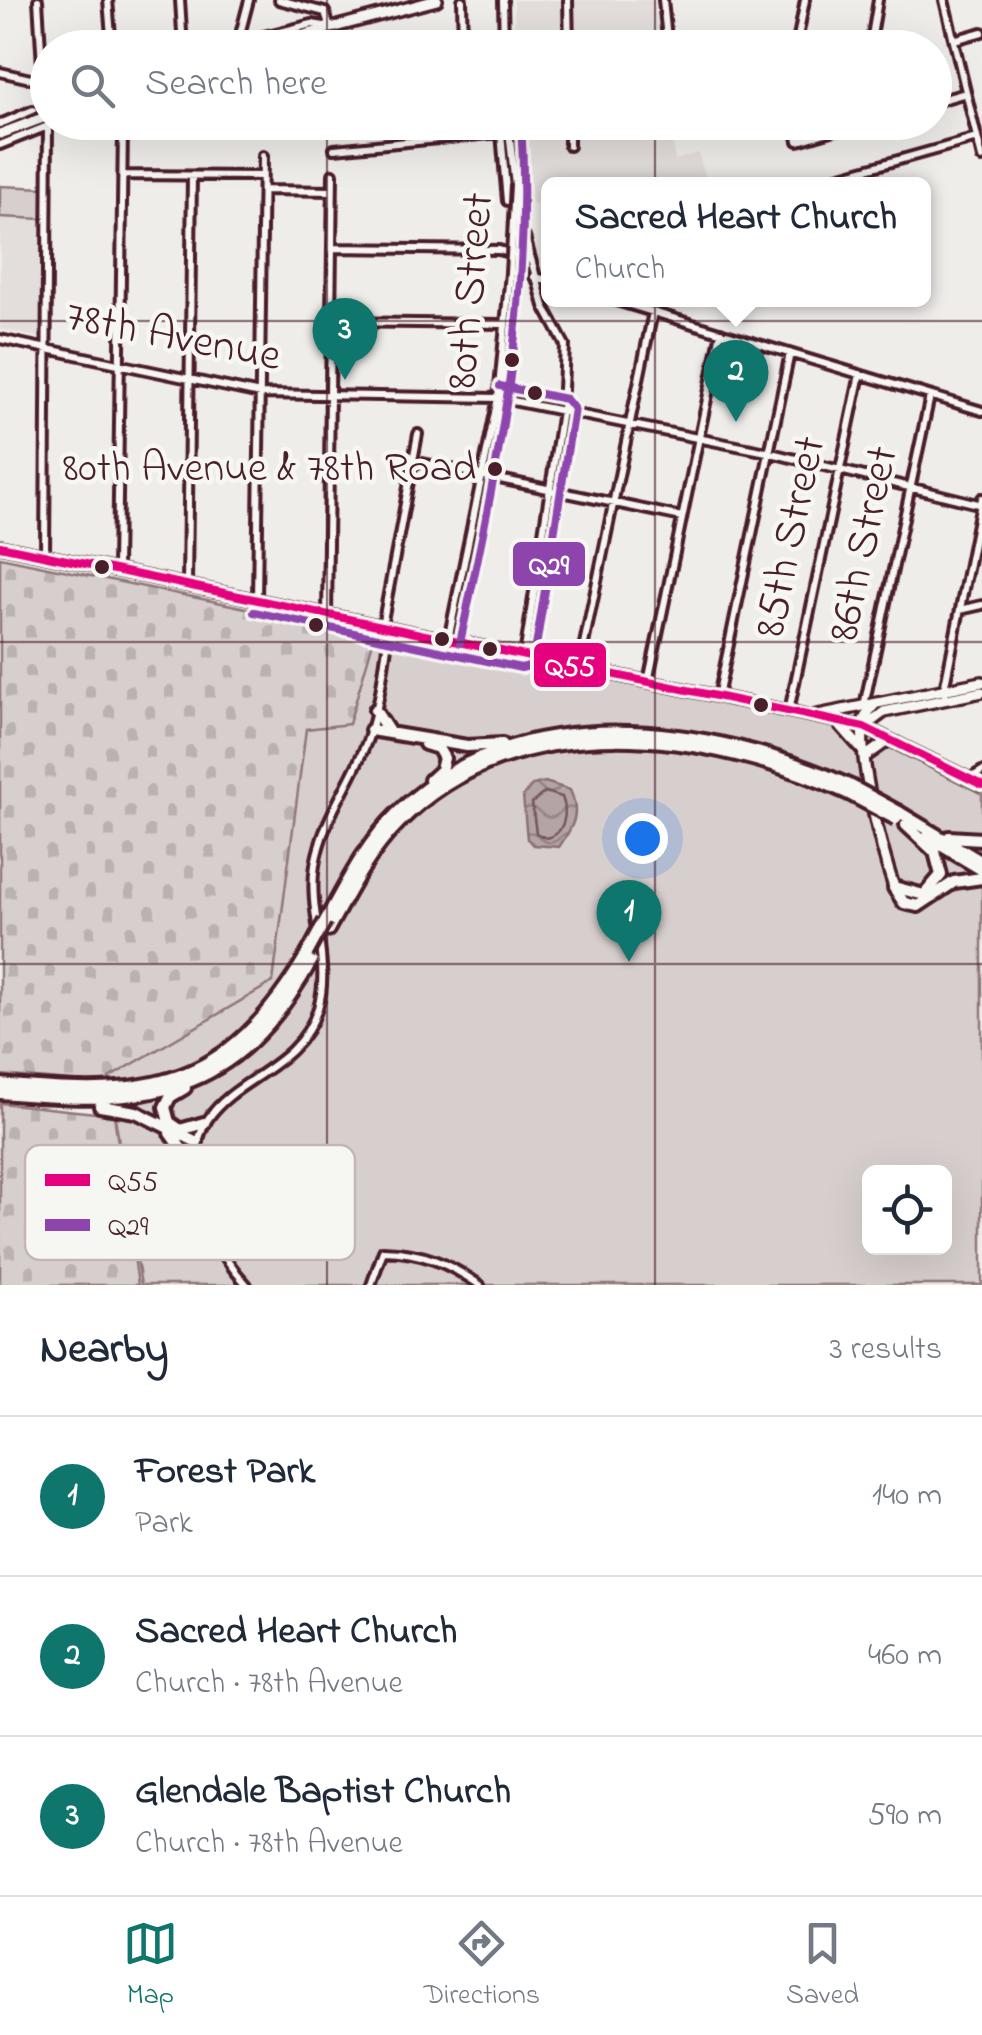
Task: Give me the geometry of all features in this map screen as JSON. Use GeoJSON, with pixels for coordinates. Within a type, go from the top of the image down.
{"type":"FeatureCollection","features":[{"type":"Feature","properties":{"kind":"highway"},"geometry":{"type":"LineString","coordinates":[[375,710],[390,733]]}},
{"type":"Feature","properties":{"kind":"highway"},"geometry":{"type":"LineString","coordinates":[[370,732],[472,747],[600,732],[674,736],[764,754],[850,790],[982,870]]}},
{"type":"Feature","properties":{"kind":"highway"},"geometry":{"type":"LineString","coordinates":[[327,926],[358,861],[441,770],[443,756],[432,746],[370,732]]}},
{"type":"Feature","properties":{"kind":"highway"},"geometry":{"type":"LineString","coordinates":[[198,1140],[167,1119],[167,1102],[269,1024],[373,853],[409,813],[458,778],[523,752],[611,740],[676,744],[775,765],[850,790]]}},
{"type":"Feature","properties":{"kind":"highway"},"geometry":{"type":"LineString","coordinates":[[399,812],[461,767],[528,742]]}},
{"type":"Feature","properties":{"kind":"highway"},"geometry":{"type":"LineString","coordinates":[[894,887],[924,895],[941,875],[938,858],[900,819]]}},
{"type":"Feature","properties":{"kind":"highway"},"geometry":{"type":"LineString","coordinates":[[900,819],[955,840],[982,839]]}},
{"type":"Feature","properties":{"kind":"highway"},"geometry":{"type":"LineString","coordinates":[[923,826],[982,862]]}},
{"type":"Feature","properties":{"kind":"highway"},"geometry":{"type":"LineString","coordinates":[[894,887],[904,903],[918,906],[954,882],[982,878]]}},
{"type":"Feature","properties":{"kind":"highway"},"geometry":{"type":"LineString","coordinates":[[0,1084],[103,1092],[148,1086],[181,1076],[222,1054],[250,1033],[309,957]]}},
{"type":"Feature","properties":{"kind":"highway"},"geometry":{"type":"LineString","coordinates":[[0,1093],[110,1100],[144,1095],[206,1072]]}},
{"type":"Feature","properties":{"kind":"highway"},"geometry":{"type":"LineString","coordinates":[[65,1098],[130,1110],[198,1140]]}},
{"type":"Feature","properties":{"kind":"highway"},"geometry":{"type":"LineString","coordinates":[[180,1130],[204,1122]]}},
{"type":"Feature","properties":{"kind":"highway"},"geometry":{"type":"LineString","coordinates":[[166,1128],[178,1145]]}},
{"type":"Feature","properties":{"kind":"main road"},"geometry":{"type":"LineString","coordinates":[[316,30],[437,0]]}},
{"type":"Feature","properties":{"kind":"main road"},"geometry":{"type":"LineString","coordinates":[[0,134],[30,126]]}},
{"type":"Feature","properties":{"kind":"main road"},"geometry":{"type":"LineString","coordinates":[[0,546],[864,727],[982,785]]}},
{"type":"Feature","properties":{"kind":"main road"},"geometry":{"type":"LineString","coordinates":[[864,727],[884,712],[982,682]]}},
{"type":"Feature","properties":{"kind":"main road"},"geometry":{"type":"LineString","coordinates":[[809,717],[869,705],[982,692]]}},
{"type":"Feature","properties":{"kind":"main road"},"geometry":{"type":"LineString","coordinates":[[869,705],[863,720],[866,756],[880,838],[894,887]]}},
{"type":"Feature","properties":{"kind":"main road"},"geometry":{"type":"LineString","coordinates":[[838,723],[866,756]]}},
{"type":"Feature","properties":{"kind":"main road"},"geometry":{"type":"LineString","coordinates":[[866,756],[889,740]]}},
{"type":"Feature","properties":{"kind":"street"},"geometry":{"type":"LineString","coordinates":[[38,0],[41,30]]}},
{"type":"Feature","properties":{"kind":"street"},"geometry":{"type":"LineString","coordinates":[[108,0],[110,30]]}},
{"type":"Feature","properties":{"kind":"street"},"geometry":{"type":"LineString","coordinates":[[180,0],[182,30]]}},
{"type":"Feature","properties":{"kind":"street"},"geometry":{"type":"LineString","coordinates":[[241,30],[249,0]]}},
{"type":"Feature","properties":{"kind":"street"},"geometry":{"type":"LineString","coordinates":[[279,0],[325,12],[330,26],[312,24],[287,30]]}},
{"type":"Feature","properties":{"kind":"street"},"geometry":{"type":"LineString","coordinates":[[462,0],[463,30]]}},
{"type":"Feature","properties":{"kind":"street"},"geometry":{"type":"LineString","coordinates":[[504,0],[504,30]]}},
{"type":"Feature","properties":{"kind":"street"},"geometry":{"type":"LineString","coordinates":[[568,0],[568,30]]}},
{"type":"Feature","properties":{"kind":"street"},"geometry":{"type":"LineString","coordinates":[[663,0],[666,30]]}},
{"type":"Feature","properties":{"kind":"street"},"geometry":{"type":"LineString","coordinates":[[799,30],[805,0]]}},
{"type":"Feature","properties":{"kind":"street"},"geometry":{"type":"LineString","coordinates":[[873,30],[878,0]]}},
{"type":"Feature","properties":{"kind":"street"},"geometry":{"type":"LineString","coordinates":[[944,0],[952,30]]}},
{"type":"Feature","properties":{"kind":"street"},"geometry":{"type":"LineString","coordinates":[[952,32],[982,158]]}},
{"type":"Feature","properties":{"kind":"street"},"geometry":{"type":"LineString","coordinates":[[954,40],[982,32]]}},
{"type":"Feature","properties":{"kind":"street"},"geometry":{"type":"LineString","coordinates":[[0,72],[30,79]]}},
{"type":"Feature","properties":{"kind":"street"},"geometry":{"type":"LineString","coordinates":[[952,98],[966,94]]}},
{"type":"Feature","properties":{"kind":"street"},"geometry":{"type":"LineString","coordinates":[[970,109],[982,105]]}},
{"type":"Feature","properties":{"kind":"street"},"geometry":{"type":"LineString","coordinates":[[0,124],[30,111]]}},
{"type":"Feature","properties":{"kind":"street"},"geometry":{"type":"LineString","coordinates":[[0,145],[30,130]]}},
{"type":"Feature","properties":{"kind":"street"},"geometry":{"type":"LineString","coordinates":[[834,177],[977,138]]}},
{"type":"Feature","properties":{"kind":"street"},"geometry":{"type":"LineString","coordinates":[[44,555],[48,140]]}},
{"type":"Feature","properties":{"kind":"street"},"geometry":{"type":"LineString","coordinates":[[118,570],[123,140]]}},
{"type":"Feature","properties":{"kind":"street"},"geometry":{"type":"LineString","coordinates":[[334,149],[427,140]]}},
{"type":"Feature","properties":{"kind":"street","name":"80th Street"},"geometry":{"type":"LineString","coordinates":[[501,140],[507,200]]}},
{"type":"Feature","properties":{"kind":"street","name":"80th Street"},"geometry":{"type":"LineString","coordinates":[[448,640],[498,398],[515,185],[510,140]]}},
{"type":"Feature","properties":{"kind":"street"},"geometry":{"type":"LineString","coordinates":[[569,140],[569,146]]}},
{"type":"Feature","properties":{"kind":"street"},"geometry":{"type":"LineString","coordinates":[[257,600],[263,156]]}},
{"type":"Feature","properties":{"kind":"street"},"geometry":{"type":"LineString","coordinates":[[327,614],[333,174]]}},
{"type":"Feature","properties":{"kind":"street"},"geometry":{"type":"LineString","coordinates":[[122,175],[262,176]]}},
{"type":"Feature","properties":{"kind":"street"},"geometry":{"type":"LineString","coordinates":[[188,585],[192,176]]}},
{"type":"Feature","properties":{"kind":"street"},"geometry":{"type":"LineString","coordinates":[[262,190],[332,191]]}},
{"type":"Feature","properties":{"kind":"street"},"geometry":{"type":"LineString","coordinates":[[525,237],[528,259],[541,293]]}},
{"type":"Feature","properties":{"kind":"street"},"geometry":{"type":"LineString","coordinates":[[332,248],[499,250],[528,259]]}},
{"type":"Feature","properties":{"kind":"street"},"geometry":{"type":"LineString","coordinates":[[534,277],[541,278]]}},
{"type":"Feature","properties":{"kind":"street"},"geometry":{"type":"LineString","coordinates":[[524,656],[562,411],[565,346],[547,307]]}},
{"type":"Feature","properties":{"kind":"street"},"geometry":{"type":"LineString","coordinates":[[637,307],[982,412]]}},
{"type":"Feature","properties":{"kind":"street"},"geometry":{"type":"LineString","coordinates":[[579,668],[654,312]]}},
{"type":"Feature","properties":{"kind":"street"},"geometry":{"type":"LineString","coordinates":[[331,322],[504,324]]}},
{"type":"Feature","properties":{"kind":"street"},"geometry":{"type":"LineString","coordinates":[[648,682],[721,332]]}},
{"type":"Feature","properties":{"kind":"street","name":"78th Avenue"},"geometry":{"type":"LineString","coordinates":[[0,338],[260,394],[498,398],[767,452],[981,503]]}},
{"type":"Feature","properties":{"kind":"street"},"geometry":{"type":"LineString","coordinates":[[718,697],[790,354]]}},
{"type":"Feature","properties":{"kind":"street","name":"85th Street"},"geometry":{"type":"LineString","coordinates":[[789,712],[860,374]]}},
{"type":"Feature","properties":{"kind":"street","name":"86th Street"},"geometry":{"type":"LineString","coordinates":[[869,705],[930,396]]}},
{"type":"Feature","properties":{"kind":"street"},"geometry":{"type":"LineString","coordinates":[[197,1145],[204,1122],[223,1098],[285,1056],[314,1018],[322,985],[312,910],[316,855],[326,820],[370,732],[418,434]]}},
{"type":"Feature","properties":{"kind":"street"},"geometry":{"type":"LineString","coordinates":[[413,461],[682,517]]}},
{"type":"Feature","properties":{"kind":"street"},"geometry":{"type":"LineString","coordinates":[[945,695],[981,503]]}},
{"type":"Feature","properties":{"kind":"street"},"geometry":{"type":"LineString","coordinates":[[960,610],[982,605]]}},
{"type":"Feature","properties":{"kind":"street"},"geometry":{"type":"LineString","coordinates":[[969,779],[982,770]]}},
{"type":"Feature","properties":{"kind":"street"},"geometry":{"type":"LineString","coordinates":[[371,1285],[384,1251],[413,1252],[445,1262],[480,1285]]}},
{"type":"Feature","properties":{"kind":"street"},"geometry":{"type":"LineString","coordinates":[[230,1260],[247,1285]]}},
{"type":"Feature","properties":{"kind":"shaded area"},"geometry":{"type":"Polygon","coordinates":[[[514,0],[654,0],[658,30],[514,30],[514,0]]]}},
{"type":"Feature","properties":{"kind":"shaded area"},"geometry":{"type":"Polygon","coordinates":[[[519,140],[672,140],[675,160],[698,153],[706,177],[541,177],[541,202],[533,204],[521,166],[519,140]]]}},
{"type":"Feature","properties":{"kind":"shaded area"},"geometry":{"type":"Polygon","coordinates":[[[0,217],[42,219],[40,338],[0,329],[0,217]]]}},
{"type":"Feature","properties":{"kind":"green space"},"geometry":{"type":"Polygon","coordinates":[[[0,186],[44,188],[42,219],[0,217],[0,186]]]}},
{"type":"Feature","properties":{"kind":"green space"},"geometry":{"type":"Polygon","coordinates":[[[0,557],[376,635],[350,745],[307,746],[273,982],[107,1084],[0,1075],[0,557]]]}},
{"type":"Feature","properties":{"kind":"green space"},"geometry":{"type":"Polygon","coordinates":[[[375,635],[788,715],[860,733],[982,794],[982,1285],[141,1285],[137,1260],[355,1260],[355,1145],[119,1145],[109,1078],[273,982],[306,729],[349,724],[375,635]]]}},
{"type":"Feature","properties":{"kind":"green space"},"geometry":{"type":"Polygon","coordinates":[[[0,1103],[114,1115],[118,1145],[25,1145],[25,1260],[134,1260],[138,1285],[0,1285],[0,1103]]]}},
{"type":"Feature","properties":{"kind":"water"},"geometry":{"type":"Polygon","coordinates":[[[545,782],[570,790],[575,806],[572,826],[559,847],[534,845],[527,839],[523,796],[532,785],[545,782]]]}},
{"type":"Feature","properties":{"kind":"transit line","name":"Q29"},"geometry":{"type":"LineString","coordinates":[[460,643],[499,449],[517,320],[522,254],[522,140]]}},
{"type":"Feature","properties":{"kind":"transit line","name":"Q29"},"geometry":{"type":"LineString","coordinates":[[254,612],[521,668],[533,665],[574,409],[566,399],[500,386]]}},
{"type":"Feature","properties":{"kind":"transit line","name":"Q55"},"geometry":{"type":"LineString","coordinates":[[0,546],[864,727],[982,785]]}},
{"type":"Feature","properties":{"kind":"place","name":"Glendale Baptist Church"},"geometry":{"type":"Point","coordinates":[345,380]}},
{"type":"Feature","properties":{"kind":"place","name":"Sacred Heart Church"},"geometry":{"type":"Point","coordinates":[736,422]}},
{"type":"Feature","properties":{"kind":"place","name":"80th Avenue & 78th Road"},"geometry":{"type":"Point","coordinates":[495,469]}},
{"type":"Feature","properties":{"kind":"place","name":"Forest Park"},"geometry":{"type":"Point","coordinates":[629,962]}}]}
